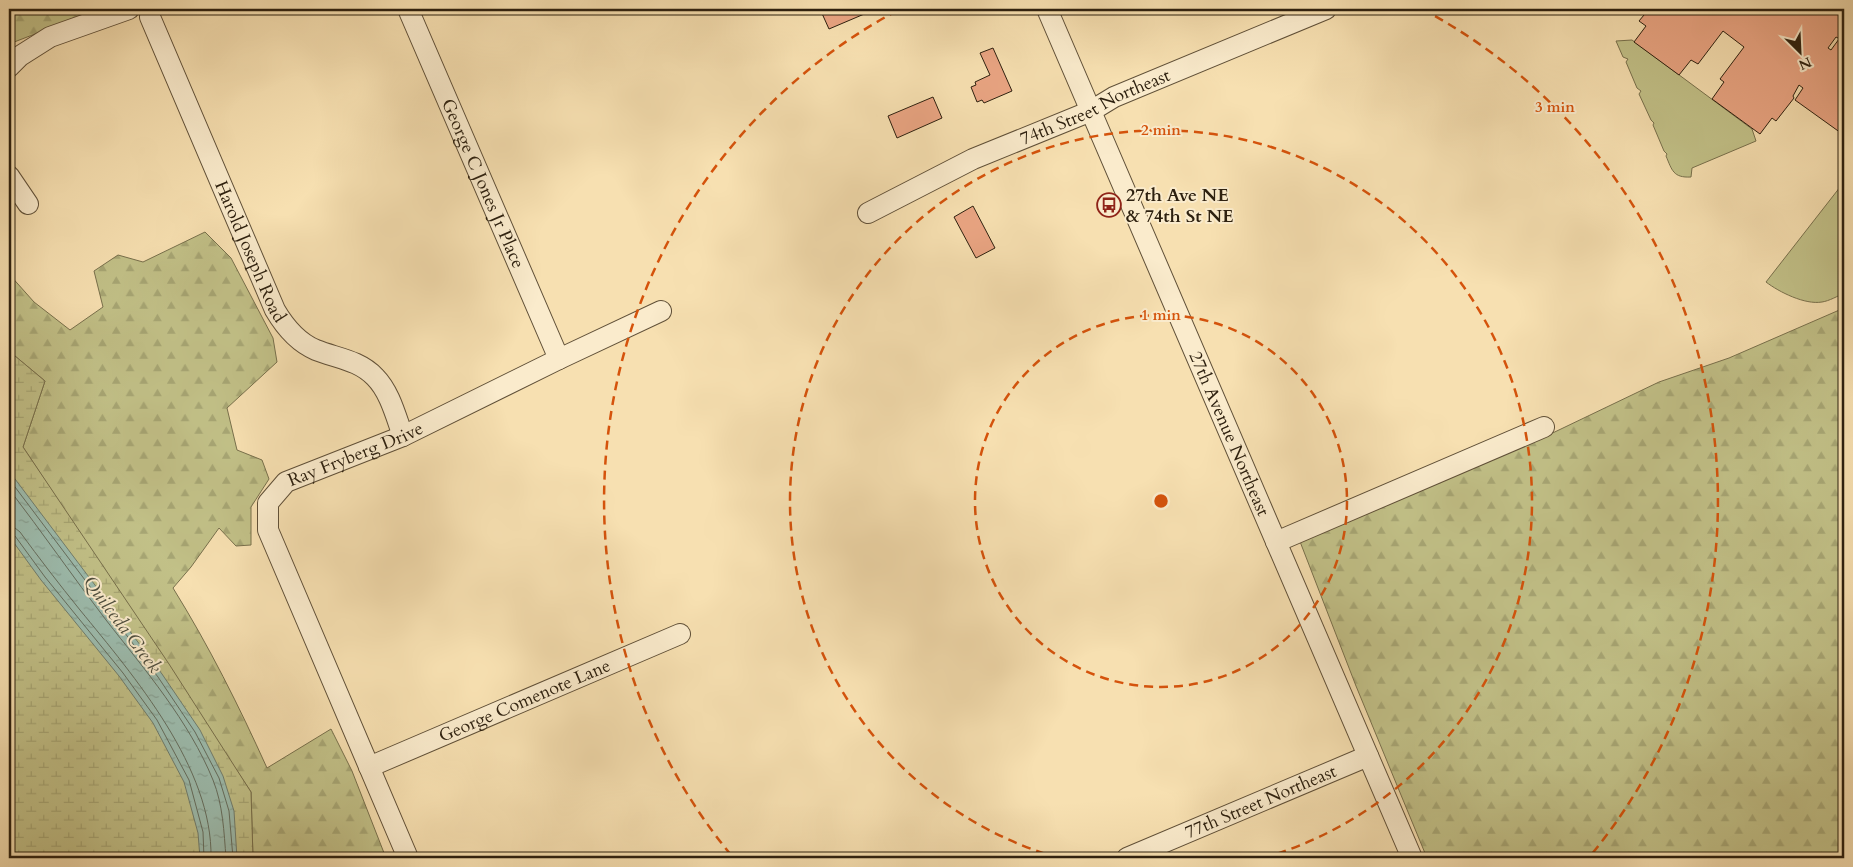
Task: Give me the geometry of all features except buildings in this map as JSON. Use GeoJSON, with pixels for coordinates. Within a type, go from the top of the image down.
{"type":"FeatureCollection","features":[{"type":"Feature","properties":{"kind":"street"},"geometry":{"type":"LineString","coordinates":[[9,67],[20,56],[50,37],[129,9]]}},
{"type":"Feature","properties":{"kind":"street","name":"George C Jones Jr Place"},"geometry":{"type":"LineString","coordinates":[[408,9],[559,359]]}},
{"type":"Feature","properties":{"kind":"street","name":"27th Avenue Northeast"},"geometry":{"type":"LineString","coordinates":[[1046,9],[1412,858]]}},
{"type":"Feature","properties":{"kind":"street","name":"74th Street Northeast"},"geometry":{"type":"LineString","coordinates":[[868,213],[973,159],[1091,112],[1114,98],[1326,9]]}},
{"type":"Feature","properties":{"kind":"street","name":"Harold Joseph Road"},"geometry":{"type":"LineString","coordinates":[[150,17],[275,310],[286,329],[300,341],[314,349],[360,365],[375,377],[385,391],[403,436]]}},
{"type":"Feature","properties":{"kind":"street"},"geometry":{"type":"LineString","coordinates":[[9,176],[28,204]]}},
{"type":"Feature","properties":{"kind":"street","name":"Ray Fryberg Drive"},"geometry":{"type":"LineString","coordinates":[[408,858],[268,530],[268,503],[286,482],[403,436],[559,359],[662,311]]}},
{"type":"Feature","properties":{"kind":"street"},"geometry":{"type":"LineString","coordinates":[[1276,542],[1544,427]]}},
{"type":"Feature","properties":{"kind":"street","name":"George Comenote Lane"},"geometry":{"type":"LineString","coordinates":[[368,767],[680,634]]}},
{"type":"Feature","properties":{"kind":"street","name":"77th Street Northeast"},"geometry":{"type":"LineString","coordinates":[[1127,858],[1368,756]]}},
{"type":"Feature","properties":{"kind":"green space"},"geometry":{"type":"Polygon","coordinates":[[[9,9],[100,9],[9,44],[9,9]]]}},
{"type":"Feature","properties":{"kind":"green space"},"geometry":{"type":"Polygon","coordinates":[[[1632,40],[1752,129],[1756,141],[1692,168],[1691,177],[1680,176],[1674,172],[1653,125],[1654,123],[1639,94],[1641,91],[1637,88],[1626,62],[1628,59],[1623,57],[1616,41],[1632,40]]]}},
{"type":"Feature","properties":{"kind":"green space"},"geometry":{"type":"Polygon","coordinates":[[[1844,182],[1844,293],[1825,301],[1808,302],[1785,294],[1766,282],[1844,182]]]}},
{"type":"Feature","properties":{"kind":"green space"},"geometry":{"type":"Polygon","coordinates":[[[205,232],[231,258],[273,338],[277,362],[227,408],[237,450],[262,460],[269,479],[251,507],[251,545],[236,546],[219,528],[191,567],[173,588],[223,676],[267,768],[331,729],[352,771],[386,858],[253,858],[251,792],[23,447],[45,381],[9,351],[9,274],[34,302],[70,330],[103,307],[94,271],[118,255],[143,262],[205,232]]]}},
{"type":"Feature","properties":{"kind":"green space"},"geometry":{"type":"Polygon","coordinates":[[[1844,308],[1844,858],[1427,858],[1356,686],[1299,539],[1538,440],[1659,382],[1729,358],[1844,308]]]}},
{"type":"Feature","properties":{"kind":"green space"},"geometry":{"type":"Polygon","coordinates":[[[9,351],[45,381],[23,447],[169,664],[251,792],[253,858],[9,858],[9,351]]]}},
{"type":"Feature","properties":{"kind":"water","name":"Quilceda Creek"},"geometry":{"type":"Polygon","coordinates":[[[9,471],[162,674],[200,730],[223,776],[234,811],[237,858],[200,858],[198,833],[184,782],[153,723],[119,676],[41,580],[9,536],[9,471]]]}},
{"type":"Feature","properties":{"kind":"place","name":"27th Ave NE & 74th St NE"},"geometry":{"type":"Point","coordinates":[1109,205]}}]}
